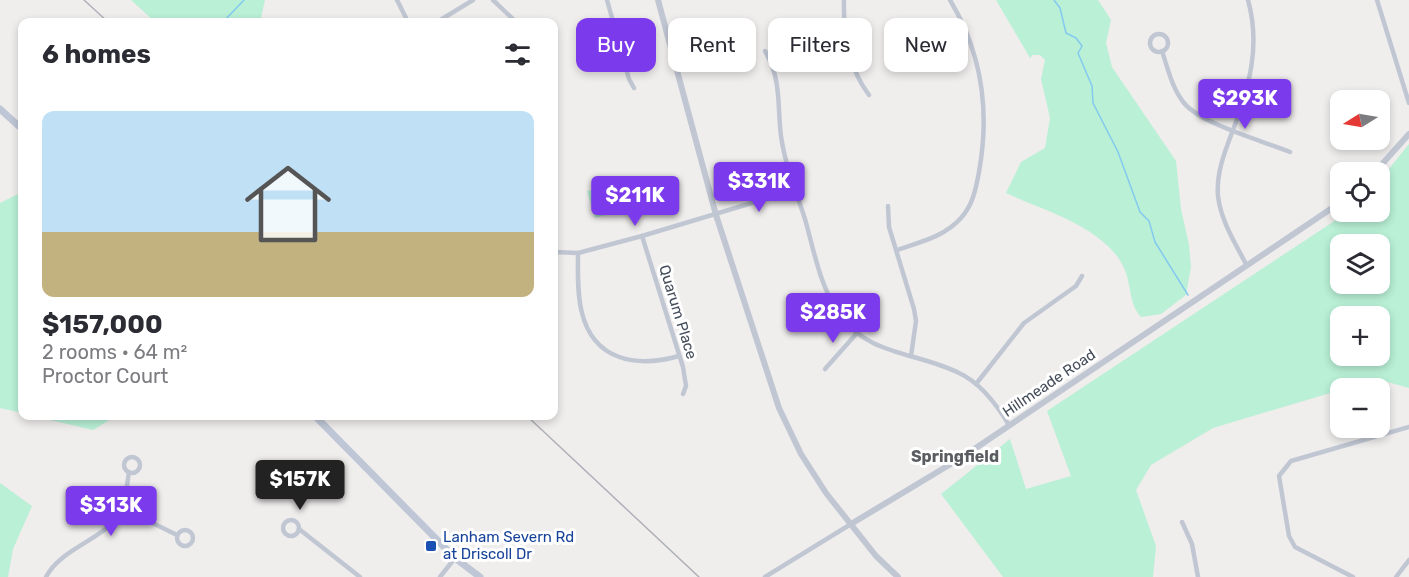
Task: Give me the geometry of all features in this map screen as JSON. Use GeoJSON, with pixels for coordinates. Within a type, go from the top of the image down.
{"type":"FeatureCollection","features":[{"type":"Feature","properties":{"kind":"main road"},"geometry":{"type":"LineString","coordinates":[[0,108],[18,125]]}},
{"type":"Feature","properties":{"kind":"main road"},"geometry":{"type":"LineString","coordinates":[[319,420],[455,558],[480,577]]}},
{"type":"Feature","properties":{"kind":"street"},"geometry":{"type":"LineString","coordinates":[[397,0],[406,18]]}},
{"type":"Feature","properties":{"kind":"street"},"geometry":{"type":"LineString","coordinates":[[444,18],[473,0]]}},
{"type":"Feature","properties":{"kind":"street"},"geometry":{"type":"LineString","coordinates":[[493,0],[512,18]]}},
{"type":"Feature","properties":{"kind":"street"},"geometry":{"type":"LineString","coordinates":[[608,0],[629,79],[634,88]]}},
{"type":"Feature","properties":{"kind":"street"},"geometry":{"type":"LineString","coordinates":[[658,0],[716,214],[779,408],[812,473],[876,556],[897,577]]}},
{"type":"Feature","properties":{"kind":"street"},"geometry":{"type":"LineString","coordinates":[[844,0],[845,30],[851,56],[857,75],[869,95]]}},
{"type":"Feature","properties":{"kind":"street"},"geometry":{"type":"LineString","coordinates":[[897,250],[942,233],[955,225],[969,207],[977,180],[985,131],[981,78],[966,32],[950,0]]}},
{"type":"Feature","properties":{"kind":"street"},"geometry":{"type":"LineString","coordinates":[[1246,264],[1224,220],[1218,199],[1219,175],[1249,86],[1254,60],[1254,30],[1248,0]]}},
{"type":"Feature","properties":{"kind":"street"},"geometry":{"type":"LineString","coordinates":[[1377,0],[1409,103]]}},
{"type":"Feature","properties":{"kind":"street"},"geometry":{"type":"LineString","coordinates":[[1156,34],[1163,34],[1168,40],[1168,47],[1162,51],[1155,51],[1151,46],[1151,39],[1156,34]]}},
{"type":"Feature","properties":{"kind":"street"},"geometry":{"type":"LineString","coordinates":[[765,51],[773,64],[779,84],[781,135],[795,190],[828,293],[841,317],[857,333],[889,351],[959,372],[976,384],[993,401],[1009,425]]}},
{"type":"Feature","properties":{"kind":"street"},"geometry":{"type":"LineString","coordinates":[[1162,51],[1175,87],[1185,104],[1202,117],[1290,152]]}},
{"type":"Feature","properties":{"kind":"street"},"geometry":{"type":"LineString","coordinates":[[1384,162],[1409,134]]}},
{"type":"Feature","properties":{"kind":"street"},"geometry":{"type":"LineString","coordinates":[[558,252],[578,253],[795,190]]}},
{"type":"Feature","properties":{"kind":"street"},"geometry":{"type":"LineString","coordinates":[[888,206],[889,227],[916,321],[911,356]]}},
{"type":"Feature","properties":{"kind":"street","name":"Hillmeade Road"},"geometry":{"type":"LineString","coordinates":[[765,577],[944,469],[1330,209]]}},
{"type":"Feature","properties":{"kind":"street","name":"Quarum Place"},"geometry":{"type":"LineString","coordinates":[[642,236],[686,379],[683,394]]}},
{"type":"Feature","properties":{"kind":"street"},"geometry":{"type":"LineString","coordinates":[[578,253],[581,309],[595,340],[617,357],[631,362],[648,363],[678,356]]}},
{"type":"Feature","properties":{"kind":"street"},"geometry":{"type":"LineString","coordinates":[[976,384],[1024,323],[1076,286],[1082,276]]}},
{"type":"Feature","properties":{"kind":"street"},"geometry":{"type":"LineString","coordinates":[[825,369],[857,333]]}},
{"type":"Feature","properties":{"kind":"street"},"geometry":{"type":"LineString","coordinates":[[1353,577],[1295,547],[1289,536],[1279,476],[1291,461],[1409,427]]}},
{"type":"Feature","properties":{"kind":"street"},"geometry":{"type":"LineString","coordinates":[[46,577],[60,559],[106,528],[122,508],[129,472]]}},
{"type":"Feature","properties":{"kind":"street"},"geometry":{"type":"LineString","coordinates":[[122,508],[177,536]]}},
{"type":"Feature","properties":{"kind":"street"},"geometry":{"type":"LineString","coordinates":[[1182,522],[1192,544],[1198,577]]}},
{"type":"Feature","properties":{"kind":"street"},"geometry":{"type":"LineString","coordinates":[[299,529],[316,539],[360,577]]}},
{"type":"Feature","properties":{"kind":"street"},"geometry":{"type":"LineString","coordinates":[[440,577],[455,558]]}},
{"type":"Feature","properties":{"kind":"street"},"geometry":{"type":"LineString","coordinates":[[1396,577],[1409,560]]}},
{"type":"Feature","properties":{"kind":"green space"},"geometry":{"type":"Polygon","coordinates":[[[131,0],[265,0],[261,18],[151,18],[131,0]]]}},
{"type":"Feature","properties":{"kind":"green space"},"geometry":{"type":"Polygon","coordinates":[[[996,0],[1098,0],[1111,20],[1106,43],[1112,67],[1176,161],[1191,267],[1186,295],[1161,314],[1141,317],[1134,306],[1123,266],[1114,252],[1102,241],[1071,221],[1006,193],[1021,162],[1045,148],[1050,118],[1041,79],[1045,60],[1040,55],[1033,55],[1030,58],[996,0]]]}},
{"type":"Feature","properties":{"kind":"green space"},"geometry":{"type":"Polygon","coordinates":[[[1409,144],[1409,388],[1390,383],[1390,378],[1330,378],[1330,393],[1213,428],[1151,465],[1136,490],[1156,546],[1153,577],[1003,577],[941,494],[1010,439],[1026,489],[1071,476],[1047,411],[1333,222],[1390,222],[1390,168],[1409,144]]]}},
{"type":"Feature","properties":{"kind":"green space"},"geometry":{"type":"Polygon","coordinates":[[[617,183],[624,210],[595,218],[587,191],[617,183]]]}},
{"type":"Feature","properties":{"kind":"green space"},"geometry":{"type":"Polygon","coordinates":[[[18,194],[18,412],[0,408],[0,203],[18,194]]]}},
{"type":"Feature","properties":{"kind":"green space"},"geometry":{"type":"Polygon","coordinates":[[[50,420],[109,420],[93,430],[50,420]]]}},
{"type":"Feature","properties":{"kind":"green space"},"geometry":{"type":"Polygon","coordinates":[[[0,483],[32,506],[13,549],[8,577],[0,577],[0,483]]]}},
{"type":"Feature","properties":{"kind":"waterway"},"geometry":{"type":"LineString","coordinates":[[227,18],[244,0]]}},
{"type":"Feature","properties":{"kind":"waterway"},"geometry":{"type":"LineString","coordinates":[[1054,0],[1060,8],[1066,33],[1076,38],[1082,46],[1078,53],[1092,86],[1093,103],[1118,152],[1140,212],[1149,221],[1155,242],[1188,295]]}},
{"type":"Feature","properties":{"kind":"railway"},"geometry":{"type":"LineString","coordinates":[[84,0],[104,18]]}},
{"type":"Feature","properties":{"kind":"railway"},"geometry":{"type":"LineString","coordinates":[[531,420],[699,577]]}},
{"type":"Feature","properties":{"kind":"place","name":"Lanham Severn Rd at Driscoll Dr"},"geometry":{"type":"Point","coordinates":[431,546]}},
{"type":"Feature","properties":{"kind":"district","name":"Springfield"},"geometry":{"type":"Point","coordinates":[955,456]}}]}
